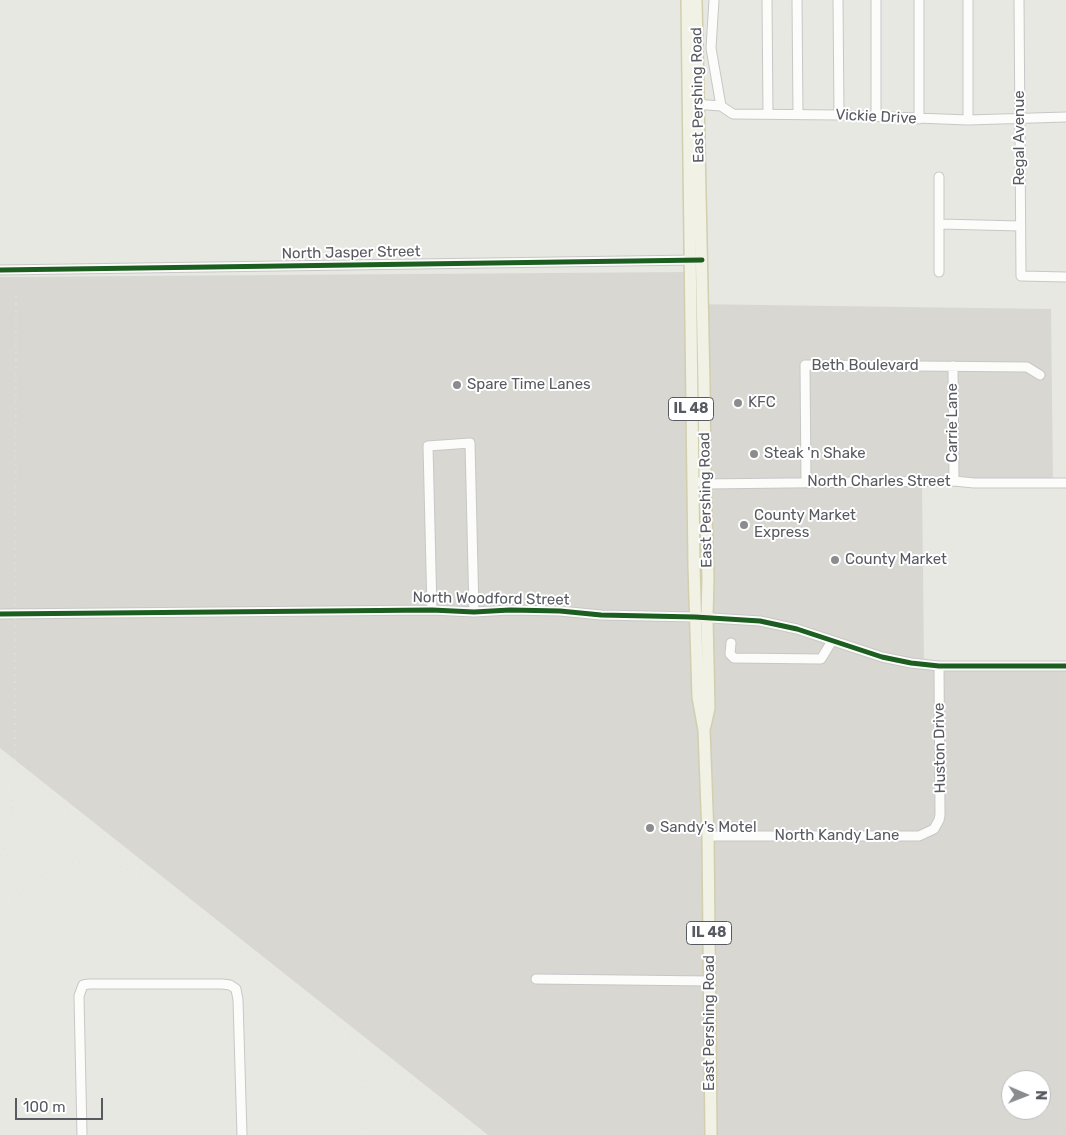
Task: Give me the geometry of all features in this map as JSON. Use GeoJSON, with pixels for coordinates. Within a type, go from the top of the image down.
{"type":"FeatureCollection","features":[{"type":"Feature","properties":{"kind":"main road","name":"East Pershing Road"},"geometry":{"type":"LineString","coordinates":[[687,0],[694,104]]}},
{"type":"Feature","properties":{"kind":"main road","name":"East Pershing Road"},"geometry":{"type":"LineString","coordinates":[[696,0],[694,104],[696,260],[708,578],[701,617]]}},
{"type":"Feature","properties":{"kind":"main road","name":"East Pershing Road"},"geometry":{"type":"LineString","coordinates":[[696,260],[692,480],[701,617],[698,697],[704,730],[708,836],[711,1135]]}},
{"type":"Feature","properties":{"kind":"street"},"geometry":{"type":"LineString","coordinates":[[714,0],[711,48],[721,106]]}},
{"type":"Feature","properties":{"kind":"street"},"geometry":{"type":"LineString","coordinates":[[767,0],[768,114]]}},
{"type":"Feature","properties":{"kind":"street"},"geometry":{"type":"LineString","coordinates":[[797,0],[798,114]]}},
{"type":"Feature","properties":{"kind":"street"},"geometry":{"type":"LineString","coordinates":[[838,0],[839,115]]}},
{"type":"Feature","properties":{"kind":"street"},"geometry":{"type":"LineString","coordinates":[[876,0],[876,116]]}},
{"type":"Feature","properties":{"kind":"street"},"geometry":{"type":"LineString","coordinates":[[919,119],[920,0]]}},
{"type":"Feature","properties":{"kind":"street"},"geometry":{"type":"LineString","coordinates":[[968,0],[968,120]]}},
{"type":"Feature","properties":{"kind":"street","name":"Regal Avenue"},"geometry":{"type":"LineString","coordinates":[[1019,0],[1021,276],[1066,277]]}},
{"type":"Feature","properties":{"kind":"street","name":"Vickie Drive"},"geometry":{"type":"LineString","coordinates":[[694,104],[721,106],[733,114],[839,115],[968,120],[1066,117]]}},
{"type":"Feature","properties":{"kind":"street"},"geometry":{"type":"LineString","coordinates":[[939,177],[939,272]]}},
{"type":"Feature","properties":{"kind":"street"},"geometry":{"type":"LineString","coordinates":[[940,224],[1020,226]]}},
{"type":"Feature","properties":{"kind":"street","name":"North Jasper Street"},"geometry":{"type":"LineString","coordinates":[[0,270],[696,260]]}},
{"type":"Feature","properties":{"kind":"street","name":"Beth Boulevard"},"geometry":{"type":"LineString","coordinates":[[806,482],[805,365],[1027,368],[1040,375]]}},
{"type":"Feature","properties":{"kind":"street","name":"Carrie Lane"},"geometry":{"type":"LineString","coordinates":[[953,366],[954,480]]}},
{"type":"Feature","properties":{"kind":"street"},"geometry":{"type":"LineString","coordinates":[[432,610],[428,446],[470,444],[474,612]]}},
{"type":"Feature","properties":{"kind":"street","name":"North Charles Street"},"geometry":{"type":"LineString","coordinates":[[692,480],[704,484],[954,480],[974,483],[1066,483]]}},
{"type":"Feature","properties":{"kind":"street","name":"North Woodford Street"},"geometry":{"type":"LineString","coordinates":[[0,614],[432,610],[474,612],[510,610],[560,611],[601,615],[701,617],[760,621],[797,629],[882,657],[911,663],[939,666],[1066,666]]}},
{"type":"Feature","properties":{"kind":"street"},"geometry":{"type":"LineString","coordinates":[[731,643],[730,654],[734,658],[821,658],[832,641]]}},
{"type":"Feature","properties":{"kind":"street","name":"Huston Drive"},"geometry":{"type":"LineString","coordinates":[[934,829],[940,815],[939,666]]}},
{"type":"Feature","properties":{"kind":"street","name":"North Kandy Lane"},"geometry":{"type":"LineString","coordinates":[[708,836],[919,836],[934,829]]}},
{"type":"Feature","properties":{"kind":"street"},"geometry":{"type":"LineString","coordinates":[[536,979],[710,981]]}},
{"type":"Feature","properties":{"kind":"street"},"geometry":{"type":"LineString","coordinates":[[82,1135],[79,996],[83,985],[222,984],[236,989],[238,1000],[242,1135]]}},
{"type":"Feature","properties":{"kind":"shaded area"},"geometry":{"type":"Polygon","coordinates":[[[690,272],[690,304],[1051,309],[1053,483],[922,481],[924,664],[1066,666],[1066,1135],[488,1135],[0,748],[0,277],[690,272]]]}},
{"type":"Feature","properties":{"kind":"railway"},"geometry":{"type":"LineString","coordinates":[[0,863],[11,818],[15,785],[16,292]]}},
{"type":"Feature","properties":{"kind":"railway"},"geometry":{"type":"LineString","coordinates":[[0,754],[479,1135]]}},
{"type":"Feature","properties":{"kind":"railway"},"geometry":{"type":"LineString","coordinates":[[0,916],[26,888],[50,870],[70,863],[94,861],[117,865],[151,878]]}},
{"type":"Feature","properties":{"kind":"railway"},"geometry":{"type":"LineString","coordinates":[[334,1024],[357,1061],[366,1095],[367,1135]]}},
{"type":"Feature","properties":{"kind":"cycle path"},"geometry":{"type":"LineString","coordinates":[[0,270],[702,260]]}},
{"type":"Feature","properties":{"kind":"cycle path"},"geometry":{"type":"LineString","coordinates":[[0,614],[432,610],[474,612],[510,610],[560,611],[601,615],[695,617],[760,621],[797,629],[882,657],[911,663],[939,666],[1066,666]]}},
{"type":"Feature","properties":{"kind":"place","name":"Spare Time Lanes"},"geometry":{"type":"Point","coordinates":[457,385]}},
{"type":"Feature","properties":{"kind":"place","name":"KFC"},"geometry":{"type":"Point","coordinates":[738,403]}},
{"type":"Feature","properties":{"kind":"place","name":"Steak 'n Shake"},"geometry":{"type":"Point","coordinates":[754,454]}},
{"type":"Feature","properties":{"kind":"place","name":"County Market Express"},"geometry":{"type":"Point","coordinates":[744,525]}},
{"type":"Feature","properties":{"kind":"place","name":"County Market"},"geometry":{"type":"Point","coordinates":[835,560]}},
{"type":"Feature","properties":{"kind":"place","name":"Sandy's Motel"},"geometry":{"type":"Point","coordinates":[650,828]}}]}
